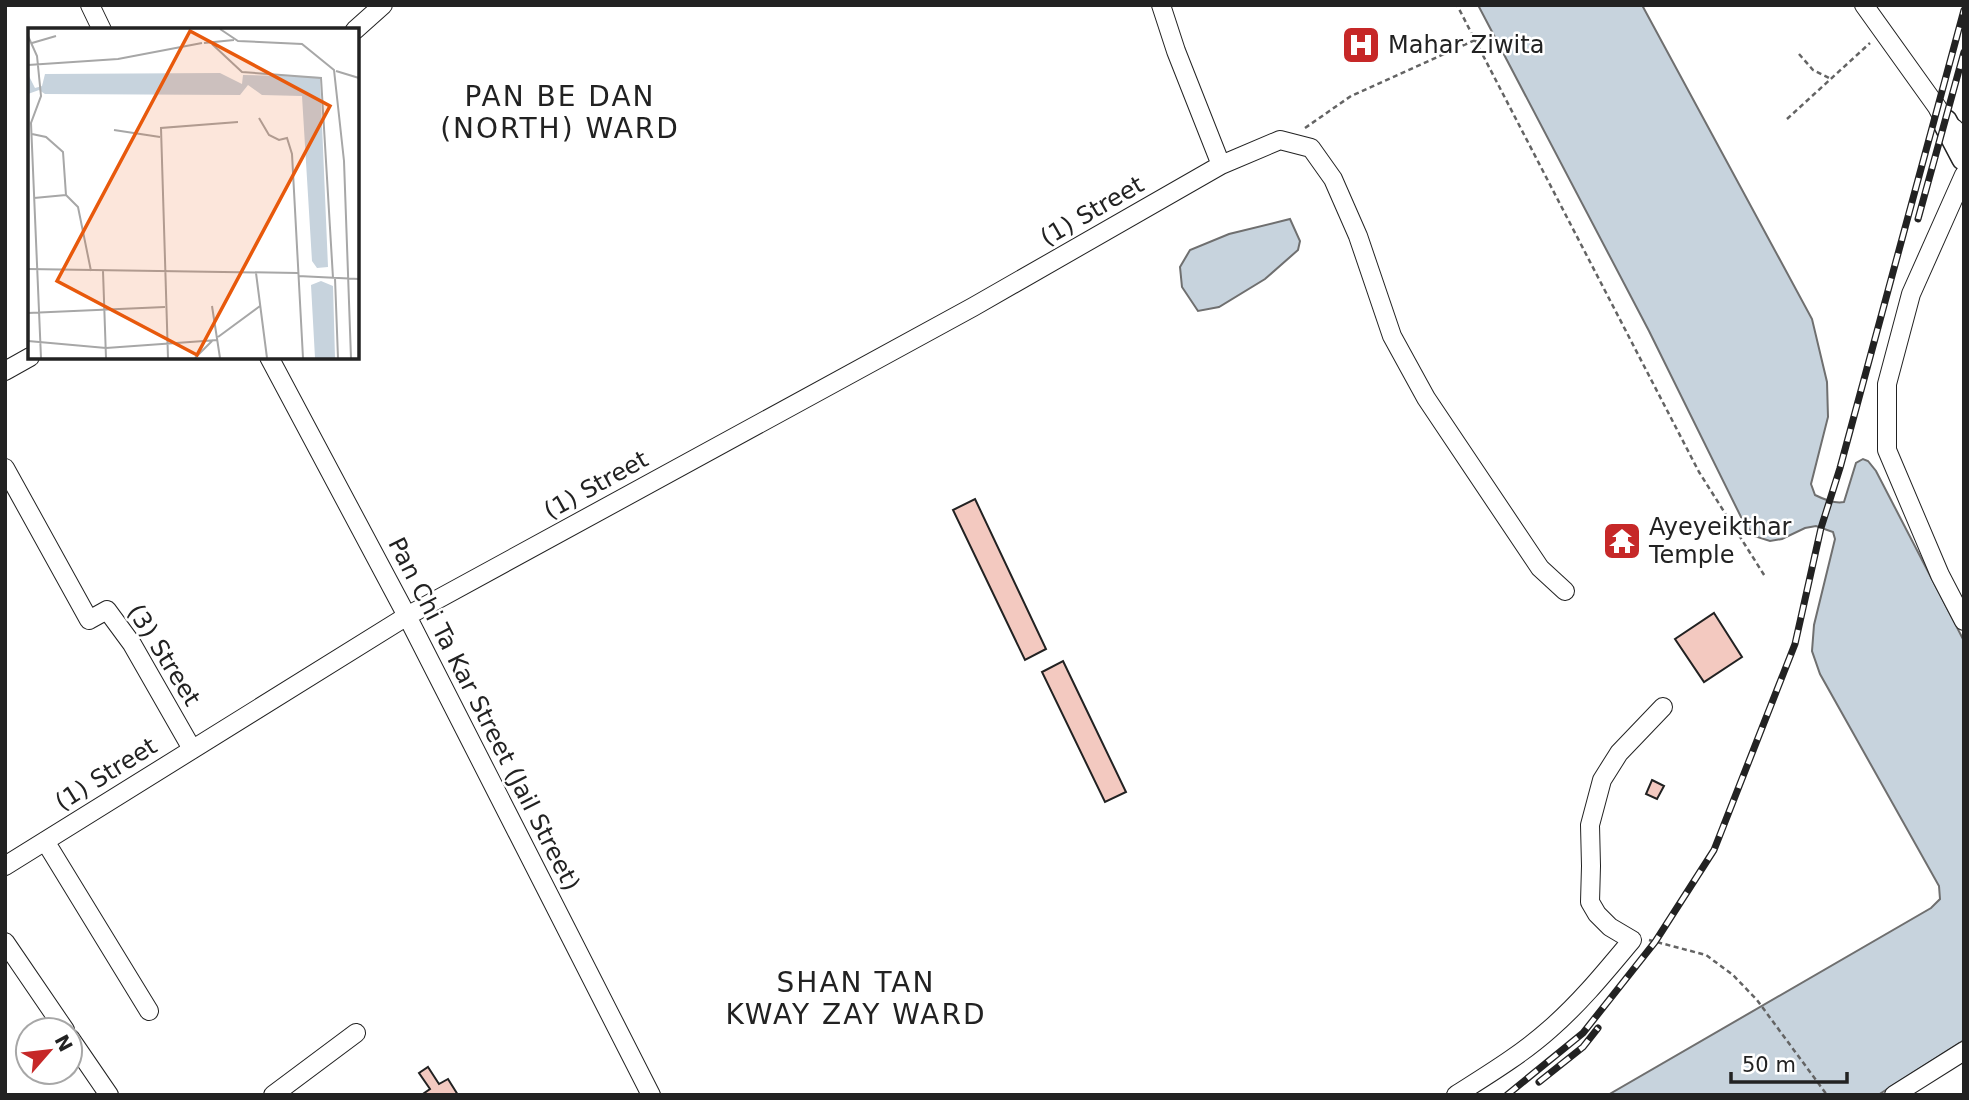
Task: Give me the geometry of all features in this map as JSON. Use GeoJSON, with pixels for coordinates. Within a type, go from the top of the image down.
{"type":"FeatureCollection","features":[{"type":"Feature","properties":{"kind":"highway"},"geometry":{"type":"LineString","coordinates":[[1954,128],[1964,158]]}},
{"type":"Feature","properties":{"kind":"street"},"geometry":{"type":"LineString","coordinates":[[90,5],[101,28]]}},
{"type":"Feature","properties":{"kind":"street"},"geometry":{"type":"LineString","coordinates":[[357,28],[383,5]]}},
{"type":"Feature","properties":{"kind":"street"},"geometry":{"type":"LineString","coordinates":[[1161,5],[1220,165]]}},
{"type":"Feature","properties":{"kind":"street"},"geometry":{"type":"LineString","coordinates":[[1864,5],[1954,128]]}},
{"type":"Feature","properties":{"kind":"street","name":"(1) Street"},"geometry":{"type":"LineString","coordinates":[[5,866],[407,616],[973,307],[1220,165],[1280,140],[1286,141]]}},
{"type":"Feature","properties":{"kind":"street"},"geometry":{"type":"LineString","coordinates":[[1286,141],[1311,148],[1333,179],[1358,236],[1392,336],[1426,398],[1540,568],[1566,591]]}},
{"type":"Feature","properties":{"kind":"street"},"geometry":{"type":"LineString","coordinates":[[1964,175],[1911,293],[1886,384],[1887,450],[1940,575],[1964,621]]}},
{"type":"Feature","properties":{"kind":"street"},"geometry":{"type":"LineString","coordinates":[[5,371],[28,357]]}},
{"type":"Feature","properties":{"kind":"street","name":"Pan Chi Ta Kar Street (Jail Street)"},"geometry":{"type":"LineString","coordinates":[[270,359],[407,616],[651,1095]]}},
{"type":"Feature","properties":{"kind":"street","name":"(3) Street"},"geometry":{"type":"LineString","coordinates":[[5,468],[89,620],[107,610],[132,644],[192,749]]}},
{"type":"Feature","properties":{"kind":"street"},"geometry":{"type":"LineString","coordinates":[[1456,1095],[1509,1062],[1550,1029],[1587,992],[1632,940],[1610,927],[1590,902],[1590,825],[1602,780],[1619,753],[1663,707]]}},
{"type":"Feature","properties":{"kind":"street"},"geometry":{"type":"LineString","coordinates":[[45,841],[149,1011]]}},
{"type":"Feature","properties":{"kind":"street"},"geometry":{"type":"LineString","coordinates":[[5,942],[55,1016]]}},
{"type":"Feature","properties":{"kind":"street"},"geometry":{"type":"LineString","coordinates":[[273,1095],[356,1032]]}},
{"type":"Feature","properties":{"kind":"street"},"geometry":{"type":"LineString","coordinates":[[1894,1095],[1964,1051]]}},
{"type":"Feature","properties":{"kind":"street"},"geometry":{"type":"LineString","coordinates":[[84,1059],[108,1095]]}},
{"type":"Feature","properties":{"kind":"path"},"geometry":{"type":"LineString","coordinates":[[1457,5],[1699,472],[1766,578]]}},
{"type":"Feature","properties":{"kind":"path"},"geometry":{"type":"LineString","coordinates":[[1787,119],[1883,32]]}},
{"type":"Feature","properties":{"kind":"path"},"geometry":{"type":"LineString","coordinates":[[1286,141],[1351,96],[1475,40]]}},
{"type":"Feature","properties":{"kind":"path"},"geometry":{"type":"LineString","coordinates":[[1799,54],[1814,70],[1831,79]]}},
{"type":"Feature","properties":{"kind":"path"},"geometry":{"type":"LineString","coordinates":[[1632,940],[1639,938],[1706,955],[1732,975],[1757,1000],[1827,1095]]}},
{"type":"Feature","properties":{"kind":"shaded area"},"geometry":{"type":"Polygon","coordinates":[[[1478,5],[1642,5],[1812,319],[1827,382],[1828,417],[1811,484],[1815,495],[1833,502],[1844,502],[1856,463],[1863,459],[1868,461],[1876,471],[1964,641],[1964,1040],[1878,1095],[1608,1095],[1931,908],[1940,899],[1939,886],[1820,674],[1812,651],[1814,625],[1835,539],[1833,532],[1816,526],[1770,541],[1754,536],[1741,517],[1649,331],[1478,5]]]}},
{"type":"Feature","properties":{"kind":"shaded area"},"geometry":{"type":"Polygon","coordinates":[[[1290,219],[1300,241],[1298,250],[1265,279],[1219,307],[1198,311],[1182,287],[1180,267],[1190,250],[1229,234],[1290,219]]]}},
{"type":"Feature","properties":{"kind":"building"},"geometry":{"type":"Polygon","coordinates":[[[975,499],[1046,649],[1025,660],[953,510],[975,499]]]}},
{"type":"Feature","properties":{"kind":"building","name":"Ayeyeikthar Temple"},"geometry":{"type":"Polygon","coordinates":[[[1622,533],[1628,536],[1631,542],[1628,548],[1622,551],[1616,548],[1613,542],[1616,536],[1622,533]]]}},
{"type":"Feature","properties":{"kind":"building"},"geometry":{"type":"Polygon","coordinates":[[[1714,613],[1742,657],[1704,682],[1675,639],[1714,613]]]}},
{"type":"Feature","properties":{"kind":"building"},"geometry":{"type":"Polygon","coordinates":[[[1063,661],[1126,792],[1105,802],[1042,672],[1063,661]]]}},
{"type":"Feature","properties":{"kind":"building"},"geometry":{"type":"Polygon","coordinates":[[[1652,780],[1664,786],[1657,799],[1646,794],[1652,780]]]}},
{"type":"Feature","properties":{"kind":"building"},"geometry":{"type":"Polygon","coordinates":[[[428,1067],[439,1084],[448,1079],[458,1095],[424,1095],[430,1089],[419,1073],[428,1067]]]}},
{"type":"Feature","properties":{"kind":"railway"},"geometry":{"type":"LineString","coordinates":[[1507,1095],[1583,1033],[1655,942],[1714,850],[1795,644],[1821,528],[1840,468],[1964,10]]}},
{"type":"Feature","properties":{"kind":"railway"},"geometry":{"type":"LineString","coordinates":[[1918,219],[1964,52]]}},
{"type":"Feature","properties":{"kind":"railway"},"geometry":{"type":"LineString","coordinates":[[1539,1082],[1583,1047],[1598,1028]]}},
{"type":"Feature","properties":{"kind":"place","name":"Mahar Ziwita"},"geometry":{"type":"Point","coordinates":[1361,45]}},
{"type":"Feature","properties":{"kind":"place","name":"Ayeyeikthar Temple"},"geometry":{"type":"Point","coordinates":[1622,541]}},
{"type":"Feature","properties":{"kind":"district","name":"PAN BE DAN (NORTH) WARD"},"geometry":{"type":"Point","coordinates":[560,112]}},
{"type":"Feature","properties":{"kind":"district","name":"SHAN TAN KWAY ZAY WARD"},"geometry":{"type":"Point","coordinates":[856,998]}}]}
